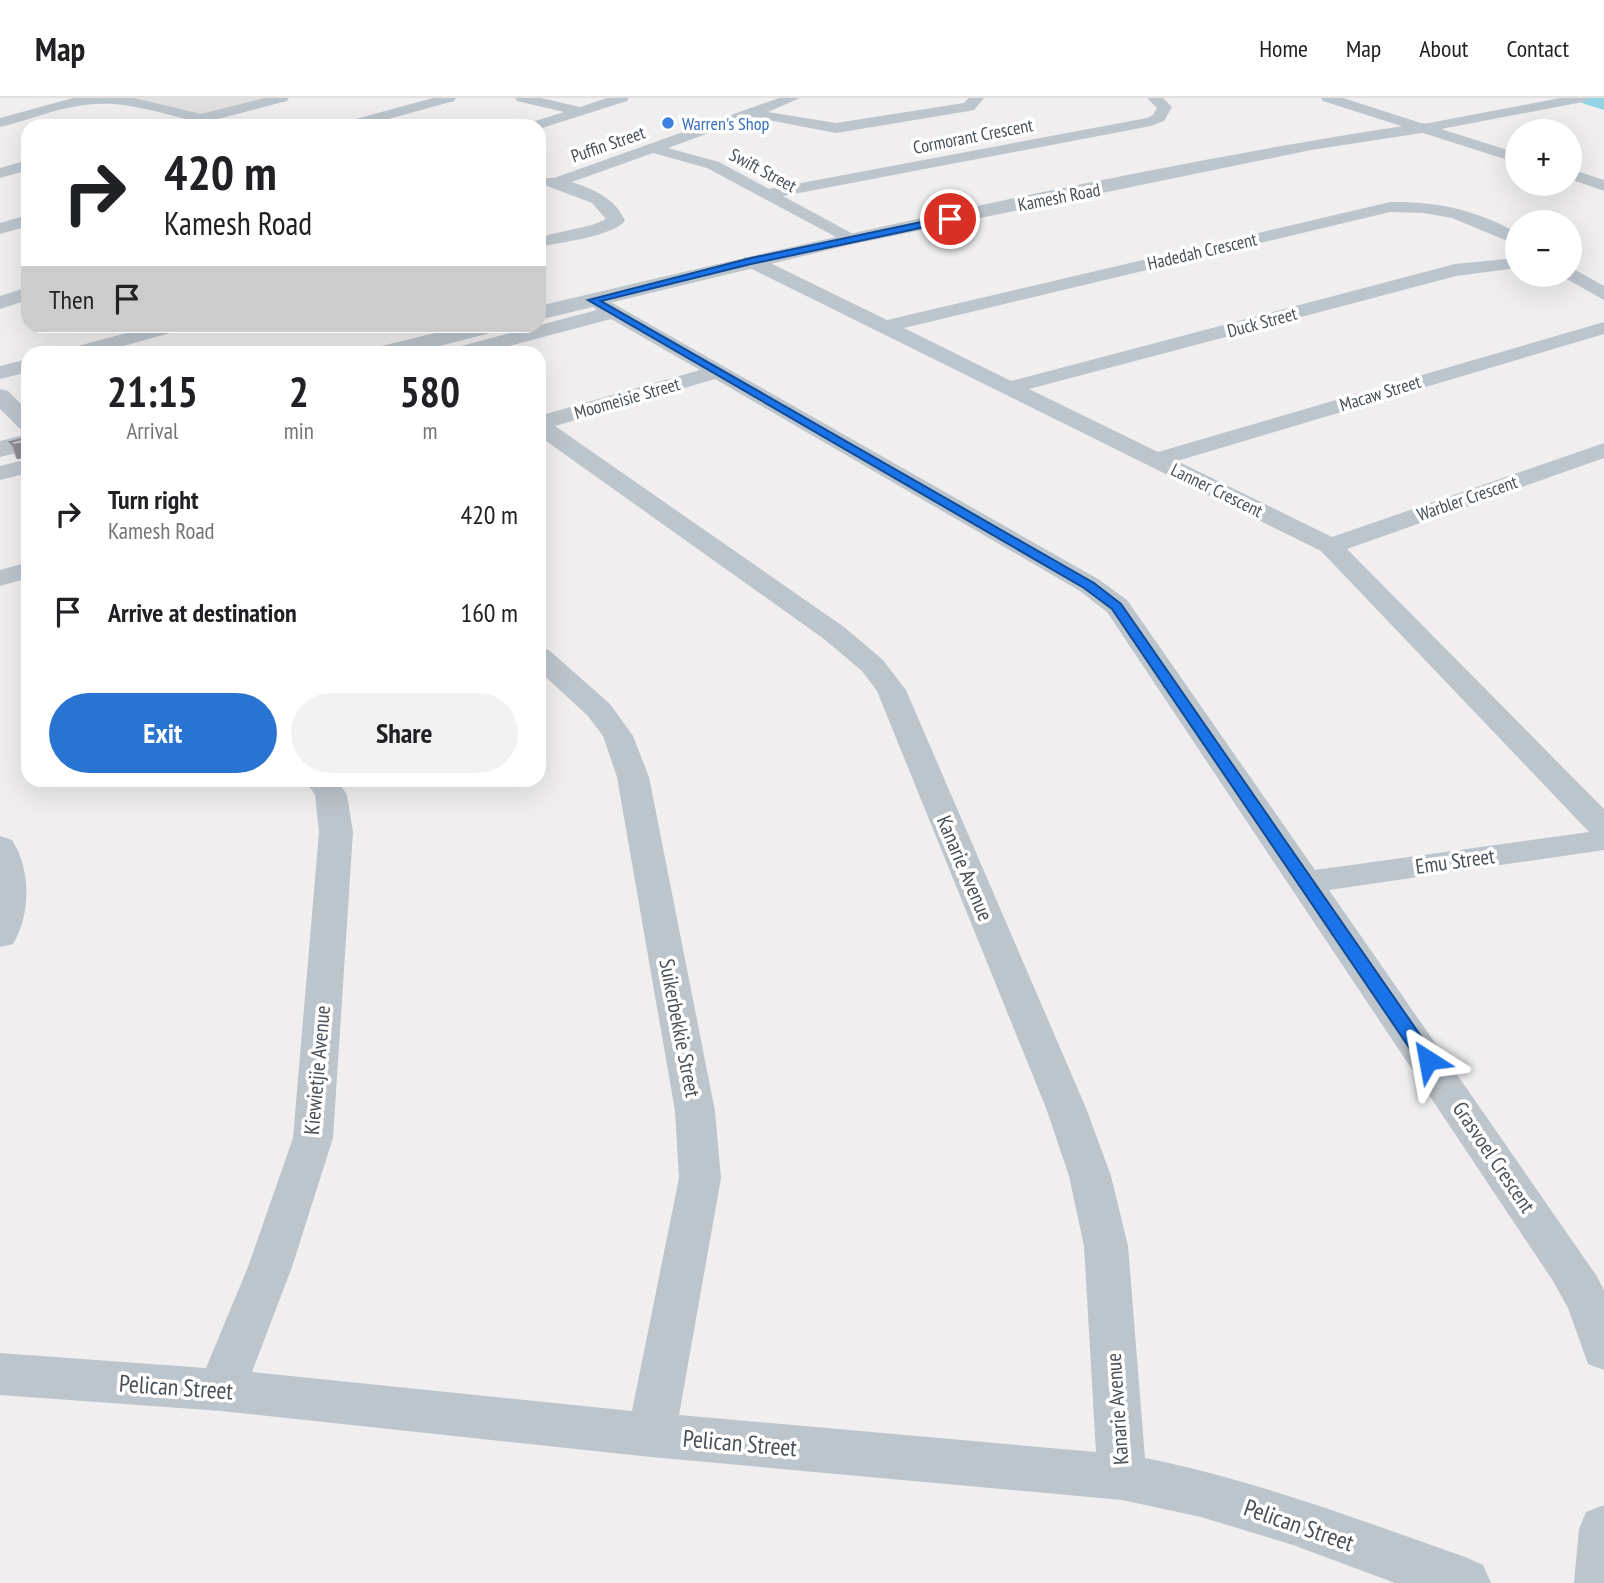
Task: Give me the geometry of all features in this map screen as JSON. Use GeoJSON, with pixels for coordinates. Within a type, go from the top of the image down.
{"type":"FeatureCollection","features":[{"type":"Feature","properties":{"kind":"street"},"geometry":{"type":"LineString","coordinates":[[32,119],[77,102],[100,99],[129,102],[201,119],[282,98]]}},
{"type":"Feature","properties":{"kind":"street"},"geometry":{"type":"LineString","coordinates":[[372,119],[449,98]]}},
{"type":"Feature","properties":{"kind":"street"},"geometry":{"type":"LineString","coordinates":[[522,98],[582,111]]}},
{"type":"Feature","properties":{"kind":"street"},"geometry":{"type":"LineString","coordinates":[[546,122],[622,98]]}},
{"type":"Feature","properties":{"kind":"street","name":"Puffin Street"},"geometry":{"type":"LineString","coordinates":[[547,181],[654,149],[793,98]]}},
{"type":"Feature","properties":{"kind":"street","name":"Cormorant Crescent"},"geometry":{"type":"LineString","coordinates":[[768,194],[1151,122],[1159,118],[1165,107],[1154,98]]}},
{"type":"Feature","properties":{"kind":"street"},"geometry":{"type":"LineString","coordinates":[[1328,98],[1505,154]]}},
{"type":"Feature","properties":{"kind":"street","name":"Kamesh Road"},"geometry":{"type":"LineString","coordinates":[[546,312],[603,306],[751,261],[849,239],[1311,145],[1580,99]]}},
{"type":"Feature","properties":{"kind":"street"},"geometry":{"type":"LineString","coordinates":[[754,113],[814,126],[849,127],[969,107],[977,100],[997,100]]}},
{"type":"Feature","properties":{"kind":"street"},"geometry":{"type":"LineString","coordinates":[[3,130],[21,123]]}},
{"type":"Feature","properties":{"kind":"street","name":"Swift Street"},"geometry":{"type":"LineString","coordinates":[[654,149],[713,165],[849,239]]}},
{"type":"Feature","properties":{"kind":"street"},"geometry":{"type":"LineString","coordinates":[[0,173],[21,166]]}},
{"type":"Feature","properties":{"kind":"street"},"geometry":{"type":"LineString","coordinates":[[1582,178],[1604,186]]}},
{"type":"Feature","properties":{"kind":"street"},"geometry":{"type":"LineString","coordinates":[[546,240],[597,229],[616,221],[611,211],[594,198],[547,181]]}},
{"type":"Feature","properties":{"kind":"street","name":"Hadedah Crescent"},"geometry":{"type":"LineString","coordinates":[[884,327],[1390,207],[1416,207],[1461,215],[1492,225],[1505,233]]}},
{"type":"Feature","properties":{"kind":"street"},"geometry":{"type":"LineString","coordinates":[[0,229],[21,222]]}},
{"type":"Feature","properties":{"kind":"street","name":"Lanner Crescent"},"geometry":{"type":"LineString","coordinates":[[751,261],[1330,546],[1604,828]]}},
{"type":"Feature","properties":{"kind":"street","name":"Duck Street"},"geometry":{"type":"LineString","coordinates":[[1008,388],[1455,270],[1505,264]]}},
{"type":"Feature","properties":{"kind":"street"},"geometry":{"type":"LineString","coordinates":[[1582,280],[1604,294]]}},
{"type":"Feature","properties":{"kind":"street"},"geometry":{"type":"LineString","coordinates":[[0,303],[21,296]]}},
{"type":"Feature","properties":{"kind":"street"},"geometry":{"type":"LineString","coordinates":[[546,324],[603,306]]}},
{"type":"Feature","properties":{"kind":"street","name":"Grasvoel Crescent"},"geometry":{"type":"LineString","coordinates":[[603,306],[1089,585],[1110,600],[1141,639],[1569,1268],[1585,1295],[1599,1328],[1604,1350]]}},
{"type":"Feature","properties":{"kind":"street","name":"Macaw Street"},"geometry":{"type":"LineString","coordinates":[[1156,460],[1604,328]]}},
{"type":"Feature","properties":{"kind":"street"},"geometry":{"type":"LineString","coordinates":[[100,346],[148,333]]}},
{"type":"Feature","properties":{"kind":"street"},"geometry":{"type":"LineString","coordinates":[[410,346],[462,333]]}},
{"type":"Feature","properties":{"kind":"street"},"geometry":{"type":"LineString","coordinates":[[478,346],[519,333]]}},
{"type":"Feature","properties":{"kind":"street"},"geometry":{"type":"LineString","coordinates":[[0,373],[21,367]]}},
{"type":"Feature","properties":{"kind":"street","name":"Moomeisie Street"},"geometry":{"type":"LineString","coordinates":[[546,422],[716,372]]}},
{"type":"Feature","properties":{"kind":"street"},"geometry":{"type":"LineString","coordinates":[[0,396],[21,417]]}},
{"type":"Feature","properties":{"kind":"street","name":"Kanarie Avenue"},"geometry":{"type":"LineString","coordinates":[[546,429],[834,633],[872,666],[891,690],[1066,1108],[1090,1176],[1106,1246],[1122,1477]]}},
{"type":"Feature","properties":{"kind":"street"},"geometry":{"type":"LineString","coordinates":[[0,449],[21,444]]}},
{"type":"Feature","properties":{"kind":"street","name":"Warbler Crescent"},"geometry":{"type":"LineString","coordinates":[[1330,546],[1604,450]]}},
{"type":"Feature","properties":{"kind":"street"},"geometry":{"type":"LineString","coordinates":[[0,473],[21,468]]}},
{"type":"Feature","properties":{"kind":"street"},"geometry":{"type":"LineString","coordinates":[[0,578],[21,572]]}},
{"type":"Feature","properties":{"kind":"street","name":"Suikerbekkie Street"},"geometry":{"type":"LineString","coordinates":[[546,662],[599,710],[618,736],[633,777],[695,1111],[700,1178],[651,1435]]}},
{"type":"Feature","properties":{"kind":"street","name":"Kiewietjie Avenue"},"geometry":{"type":"LineString","coordinates":[[221,1390],[270,1267],[313,1138],[336,832],[331,795],[326,787]]}},
{"type":"Feature","properties":{"kind":"street","name":"Emu Street"},"geometry":{"type":"LineString","coordinates":[[1306,882],[1604,840]]}},
{"type":"Feature","properties":{"kind":"street"},"geometry":{"type":"LineString","coordinates":[[0,847],[8,861],[10,880],[0,935]]}},
{"type":"Feature","properties":{"kind":"street","name":"Pelican Street"},"geometry":{"type":"LineString","coordinates":[[0,1374],[221,1390],[651,1435],[1122,1477],[1201,1493],[1293,1521],[1465,1583]]}},
{"type":"Feature","properties":{"kind":"street"},"geometry":{"type":"LineString","coordinates":[[1600,1583],[1604,1529]]}},
{"type":"Feature","properties":{"kind":"shaded area"},"geometry":{"type":"Polygon","coordinates":[[[100,98],[283,98],[205,119],[97,100],[100,98]]]}},
{"type":"Feature","properties":{"kind":"building"},"geometry":{"type":"Polygon","coordinates":[[[21,439],[21,444],[13,445],[10,442],[21,439]]]}},
{"type":"Feature","properties":{"kind":"waterway"},"geometry":{"type":"LineString","coordinates":[[1591,98],[1604,102]]}},
{"type":"Feature","properties":{"kind":"place","name":"Warren's Shop"},"geometry":{"type":"Point","coordinates":[668,123]}},
{"type":"Feature","properties":{"kind":"route"},"geometry":{"type":"LineString","coordinates":[[950,219],[751,261],[593,300],[1089,585],[1117,606],[1428,1060]]}}]}
